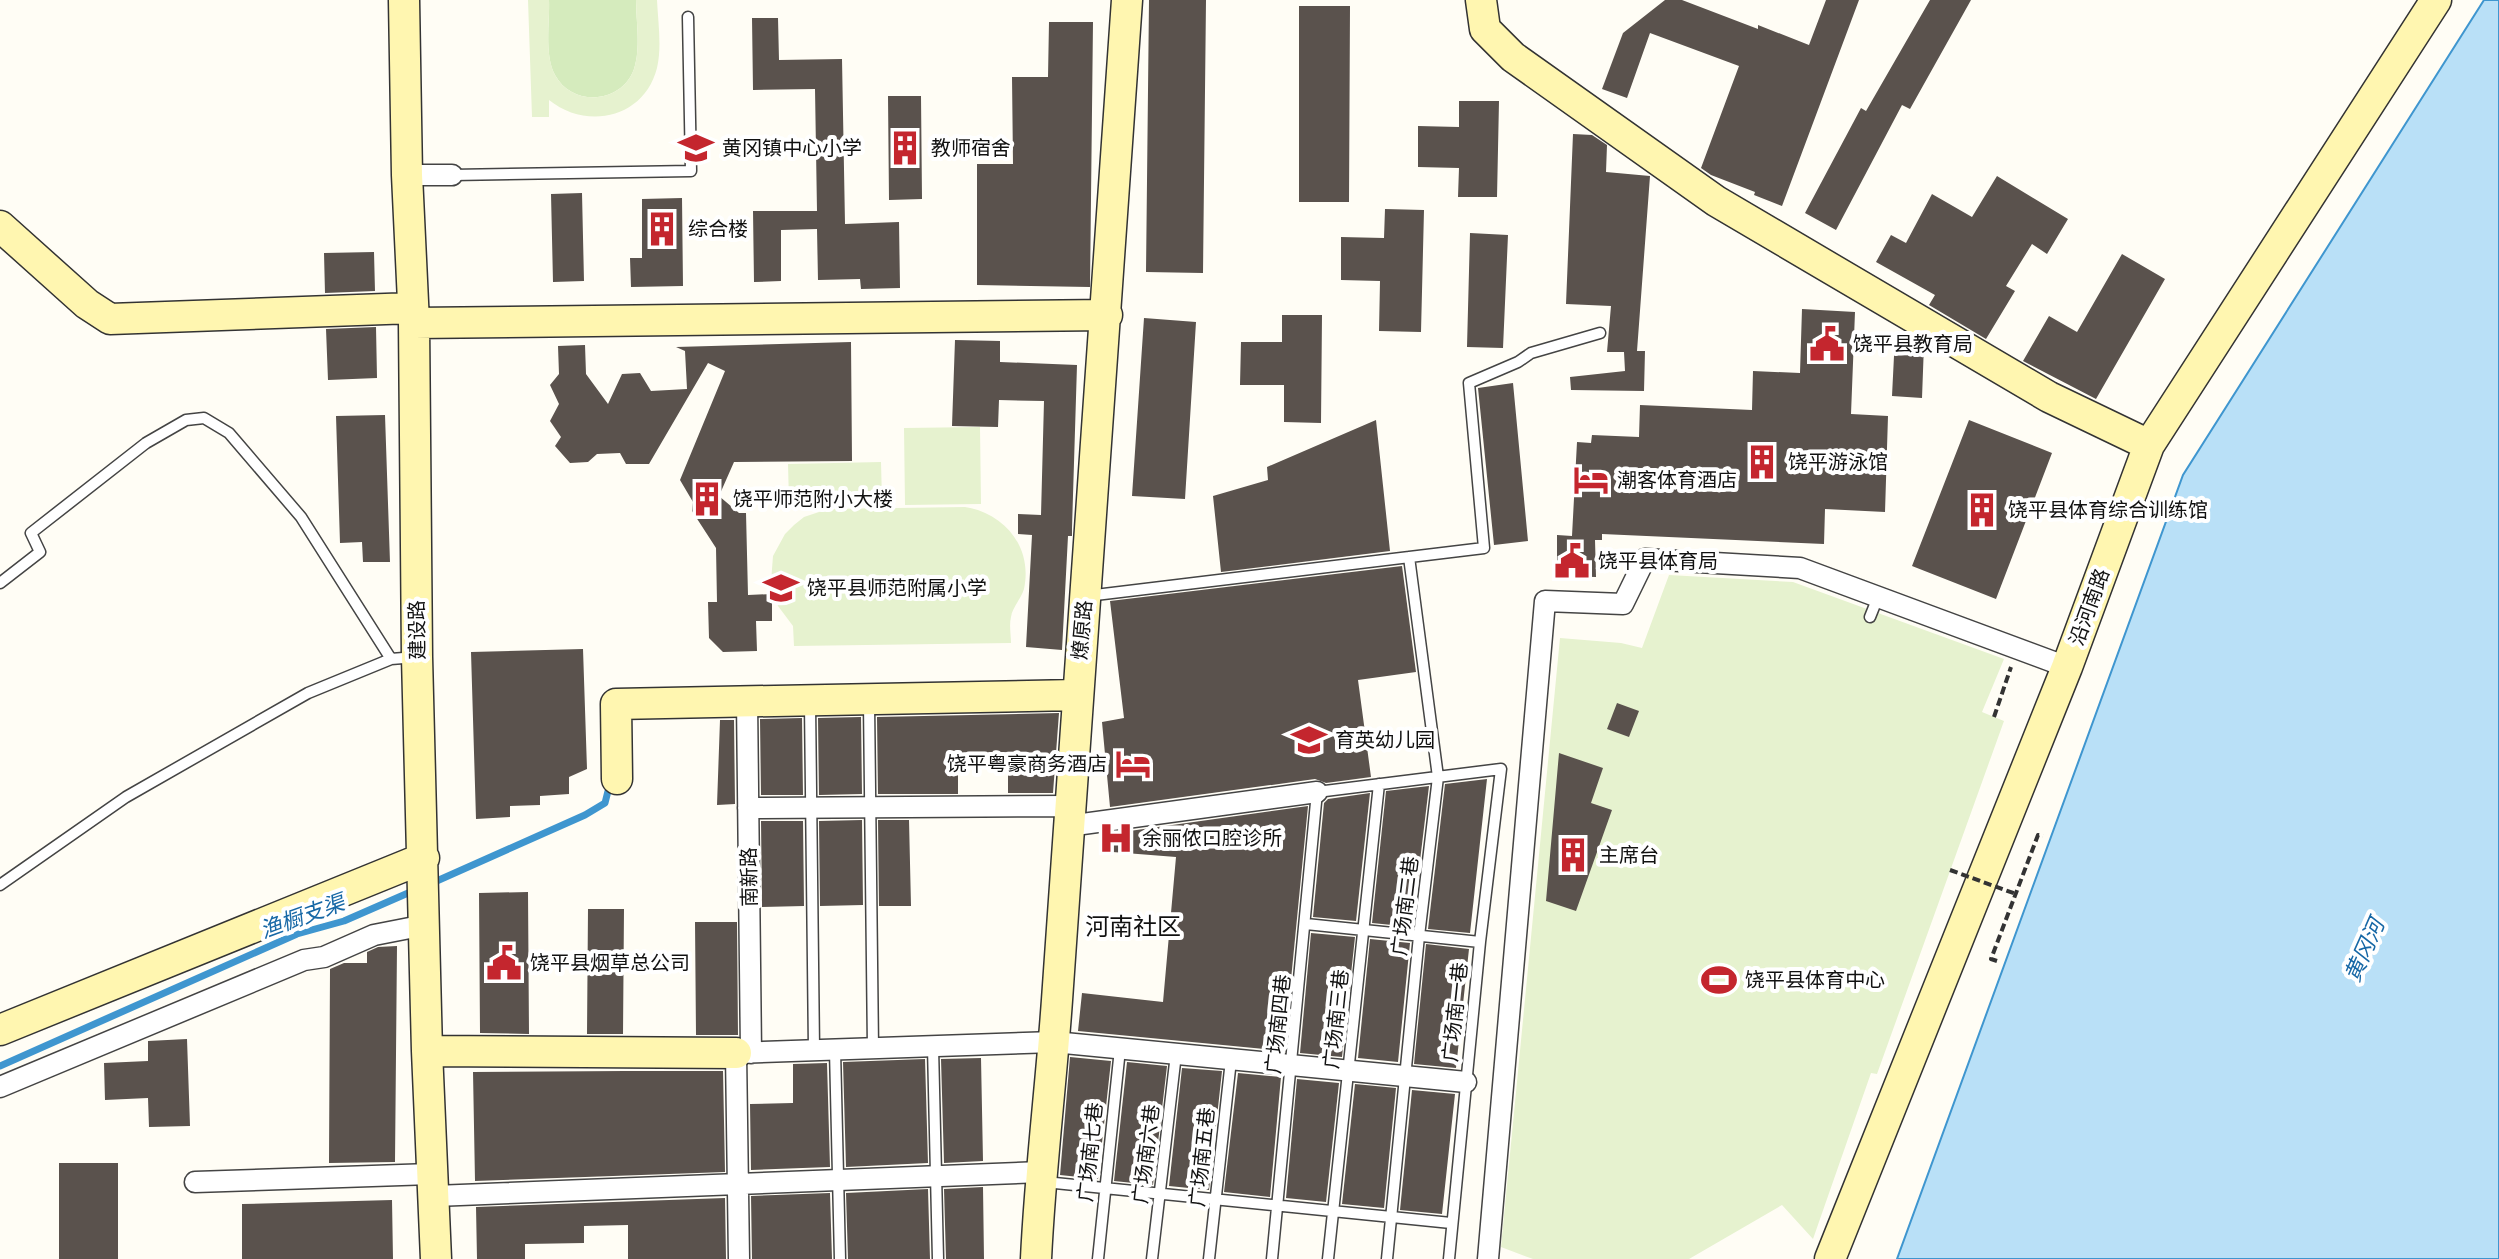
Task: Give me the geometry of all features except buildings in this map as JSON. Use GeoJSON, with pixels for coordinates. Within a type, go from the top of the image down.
{"type":"FeatureCollection","features":[{"type":"Feature","properties":{"kind":"main road","name":"建设路"},"geometry":{"type":"LineString","coordinates":[[404,0],[413,316],[404,658],[424,858],[427,1051],[436,1259]]}},
{"type":"Feature","properties":{"kind":"main road","name":"燎原路"},"geometry":{"type":"LineString","coordinates":[[1036,1259],[1040,1176],[1054,1042],[1076,695],[1107,315],[1127,0]]}},
{"type":"Feature","properties":{"kind":"main road"},"geometry":{"type":"LineString","coordinates":[[1481,0],[1485,29],[1513,57],[1716,201],[2049,397],[2149,445]]}},
{"type":"Feature","properties":{"kind":"main road","name":"沿河南路"},"geometry":{"type":"LineString","coordinates":[[1830,1259],[2067,667],[2149,445],[2436,0]]}},
{"type":"Feature","properties":{"kind":"main road"},"geometry":{"type":"LineString","coordinates":[[3,237],[110,319],[1107,315]]}},
{"type":"Feature","properties":{"kind":"main road"},"geometry":{"type":"LineString","coordinates":[[617,779],[616,704],[1076,695]]}},
{"type":"Feature","properties":{"kind":"main road"},"geometry":{"type":"LineString","coordinates":[[0,1030],[424,858]]}},
{"type":"Feature","properties":{"kind":"main road"},"geometry":{"type":"LineString","coordinates":[[427,1051],[743,1053]]}},
{"type":"Feature","properties":{"kind":"street"},"geometry":{"type":"LineString","coordinates":[[407,175],[452,175]]}},
{"type":"Feature","properties":{"kind":"street"},"geometry":{"type":"LineString","coordinates":[[1488,1259],[1545,601],[1623,604],[1645,559],[1800,568],[2067,667]]}},
{"type":"Feature","properties":{"kind":"street","name":"南新路"},"geometry":{"type":"LineString","coordinates":[[739,1259],[737,1183],[743,1053],[747,700]]}},
{"type":"Feature","properties":{"kind":"street"},"geometry":{"type":"LineString","coordinates":[[748,808],[870,807],[1069,816],[1317,792]]}},
{"type":"Feature","properties":{"kind":"street"},"geometry":{"type":"LineString","coordinates":[[0,1087],[304,960],[324,957],[374,935],[425,925]]}},
{"type":"Feature","properties":{"kind":"street"},"geometry":{"type":"LineString","coordinates":[[743,1053],[1054,1042],[1466,1082]]}},
{"type":"Feature","properties":{"kind":"street"},"geometry":{"type":"LineString","coordinates":[[195,1182],[433,1185],[737,1183],[936,1176],[1040,1176]]}},
{"type":"Feature","properties":{"kind":"lane"},"geometry":{"type":"LineString","coordinates":[[452,175],[691,171],[688,17]]}},
{"type":"Feature","properties":{"kind":"lane"},"geometry":{"type":"LineString","coordinates":[[1085,596],[1484,548],[1469,383],[1518,362],[1531,353],[1600,333]]}},
{"type":"Feature","properties":{"kind":"lane"},"geometry":{"type":"LineString","coordinates":[[0,583],[40,552],[31,533],[146,443],[186,420],[204,418],[229,433],[301,517],[404,658],[308,693],[139,789],[0,885]]}},
{"type":"Feature","properties":{"kind":"lane","name":"广场南二巷"},"geometry":{"type":"LineString","coordinates":[[1387,1259],[1438,777],[1409,557]]}},
{"type":"Feature","properties":{"kind":"lane"},"geometry":{"type":"LineString","coordinates":[[1870,617],[1878,597]]}},
{"type":"Feature","properties":{"kind":"lane"},"geometry":{"type":"LineString","coordinates":[[868,697],[873,1049]]}},
{"type":"Feature","properties":{"kind":"lane"},"geometry":{"type":"LineString","coordinates":[[810,698],[814,1050]]}},
{"type":"Feature","properties":{"kind":"lane","name":"广场南一巷"},"geometry":{"type":"LineString","coordinates":[[1438,777],[1501,769],[1480,942],[1449,1259]]}},
{"type":"Feature","properties":{"kind":"lane"},"geometry":{"type":"LineString","coordinates":[[1317,792],[1438,777]]}},
{"type":"Feature","properties":{"kind":"lane","name":"广场南三巷"},"geometry":{"type":"LineString","coordinates":[[1328,1259],[1379,784]]}},
{"type":"Feature","properties":{"kind":"lane","name":"广场南四巷"},"geometry":{"type":"LineString","coordinates":[[1272,1259],[1317,792]]}},
{"type":"Feature","properties":{"kind":"lane"},"geometry":{"type":"LineString","coordinates":[[1306,924],[1480,942]]}},
{"type":"Feature","properties":{"kind":"lane"},"geometry":{"type":"LineString","coordinates":[[933,1047],[938,1259]]}},
{"type":"Feature","properties":{"kind":"lane","name":"广场南七巷"},"geometry":{"type":"LineString","coordinates":[[1098,1259],[1120,1049]]}},
{"type":"Feature","properties":{"kind":"lane"},"geometry":{"type":"LineString","coordinates":[[835,1050],[840,1259]]}},
{"type":"Feature","properties":{"kind":"lane","name":"广场南六巷"},"geometry":{"type":"LineString","coordinates":[[1152,1259],[1176,1054]]}},
{"type":"Feature","properties":{"kind":"lane","name":"广场南五巷"},"geometry":{"type":"LineString","coordinates":[[1209,1259],[1231,1060]]}},
{"type":"Feature","properties":{"kind":"lane"},"geometry":{"type":"LineString","coordinates":[[1040,1176],[1104,1188],[1451,1223]]}},
{"type":"Feature","properties":{"kind":"path"},"geometry":{"type":"LineString","coordinates":[[1994,717],[2018,648]]}},
{"type":"Feature","properties":{"kind":"path"},"geometry":{"type":"LineString","coordinates":[[1997,961],[1991,959],[2038,835],[2043,836]]}},
{"type":"Feature","properties":{"kind":"path"},"geometry":{"type":"LineString","coordinates":[[1950,870],[2016,894]]}},
{"type":"Feature","properties":{"kind":"green space"},"geometry":{"type":"Polygon","coordinates":[[[528,0],[549,0],[549,48],[555,75],[573,93],[597,97],[619,89],[634,69],[638,43],[636,0],[657,0],[657,68],[640,99],[627,108],[596,117],[580,115],[549,100],[549,117],[532,117],[528,0]]]}},
{"type":"Feature","properties":{"kind":"green space"},"geometry":{"type":"Polygon","coordinates":[[[549,0],[636,0],[636,61],[628,80],[619,89],[608,95],[585,97],[563,86],[555,75],[550,58],[549,0]]]}},
{"type":"Feature","properties":{"kind":"green space"},"geometry":{"type":"Polygon","coordinates":[[[980,427],[981,504],[905,505],[904,428],[980,427]]]}},
{"type":"Feature","properties":{"kind":"green space"},"geometry":{"type":"Polygon","coordinates":[[[881,462],[882,500],[789,502],[788,464],[881,462]]]}},
{"type":"Feature","properties":{"kind":"green space"},"geometry":{"type":"Polygon","coordinates":[[[965,507],[992,516],[1020,546],[1026,574],[1024,589],[1010,623],[1011,643],[794,646],[793,626],[778,606],[771,582],[773,556],[785,534],[794,525],[804,517],[828,509],[965,507]]]}},
{"type":"Feature","properties":{"kind":"green space","name":"饶平县体育中心"},"geometry":{"type":"Polygon","coordinates":[[[1669,575],[1793,582],[2004,659],[1982,712],[2004,721],[1877,1074],[1871,1073],[1813,1239],[1782,1205],[1689,1259],[1533,1259],[1501,1247],[1560,638],[1621,643],[1642,648],[1669,575]]]}},
{"type":"Feature","properties":{"kind":"water","name":"黄冈河"},"geometry":{"type":"Polygon","coordinates":[[[2484,0],[2499,0],[2499,1259],[1897,1259],[2183,475],[2484,0]]]}},
{"type":"Feature","properties":{"kind":"waterway","name":"渔橱支渠"},"geometry":{"type":"LineString","coordinates":[[430,884],[585,815],[605,803],[608,791]]}},
{"type":"Feature","properties":{"kind":"waterway","name":"渔橱支渠"},"geometry":{"type":"LineString","coordinates":[[0,1066],[297,934],[344,921],[415,890]]}},
{"type":"Feature","properties":{"kind":"place","name":"黄冈镇中心小学"},"geometry":{"type":"Point","coordinates":[696,148]}},
{"type":"Feature","properties":{"kind":"place","name":"教师宿舍"},"geometry":{"type":"Point","coordinates":[905,148]}},
{"type":"Feature","properties":{"kind":"place","name":"综合楼"},"geometry":{"type":"Point","coordinates":[662,229]}},
{"type":"Feature","properties":{"kind":"place","name":"饶平县教育局"},"geometry":{"type":"Point","coordinates":[1827,344]}},
{"type":"Feature","properties":{"kind":"place","name":"饶平游泳馆"},"geometry":{"type":"Point","coordinates":[1762,462]}},
{"type":"Feature","properties":{"kind":"place","name":"潮客体育酒店"},"geometry":{"type":"Point","coordinates":[1591,480]}},
{"type":"Feature","properties":{"kind":"place","name":"饶平师范附小大楼"},"geometry":{"type":"Point","coordinates":[707,499]}},
{"type":"Feature","properties":{"kind":"place","name":"饶平县体育综合训练馆"},"geometry":{"type":"Point","coordinates":[1982,510]}},
{"type":"Feature","properties":{"kind":"place","name":"饶平县体育局"},"geometry":{"type":"Point","coordinates":[1572,561]}},
{"type":"Feature","properties":{"kind":"place","name":"饶平县师范附属小学"},"geometry":{"type":"Point","coordinates":[781,588]}},
{"type":"Feature","properties":{"kind":"place","name":"育英幼儿园"},"geometry":{"type":"Point","coordinates":[1309,740]}},
{"type":"Feature","properties":{"kind":"place","name":"饶平粤豪商务酒店"},"geometry":{"type":"Point","coordinates":[1133,764]}},
{"type":"Feature","properties":{"kind":"place","name":"余丽侬口腔诊所"},"geometry":{"type":"Point","coordinates":[1116,838]}},
{"type":"Feature","properties":{"kind":"place","name":"主席台"},"geometry":{"type":"Point","coordinates":[1573,855]}},
{"type":"Feature","properties":{"kind":"place","name":"饶平县烟草总公司"},"geometry":{"type":"Point","coordinates":[504,963]}},
{"type":"Feature","properties":{"kind":"place","name":"饶平县体育中心"},"geometry":{"type":"Point","coordinates":[1719,980]}},
{"type":"Feature","properties":{"kind":"district","name":"河南社区"},"geometry":{"type":"Point","coordinates":[1133,927]}}]}
